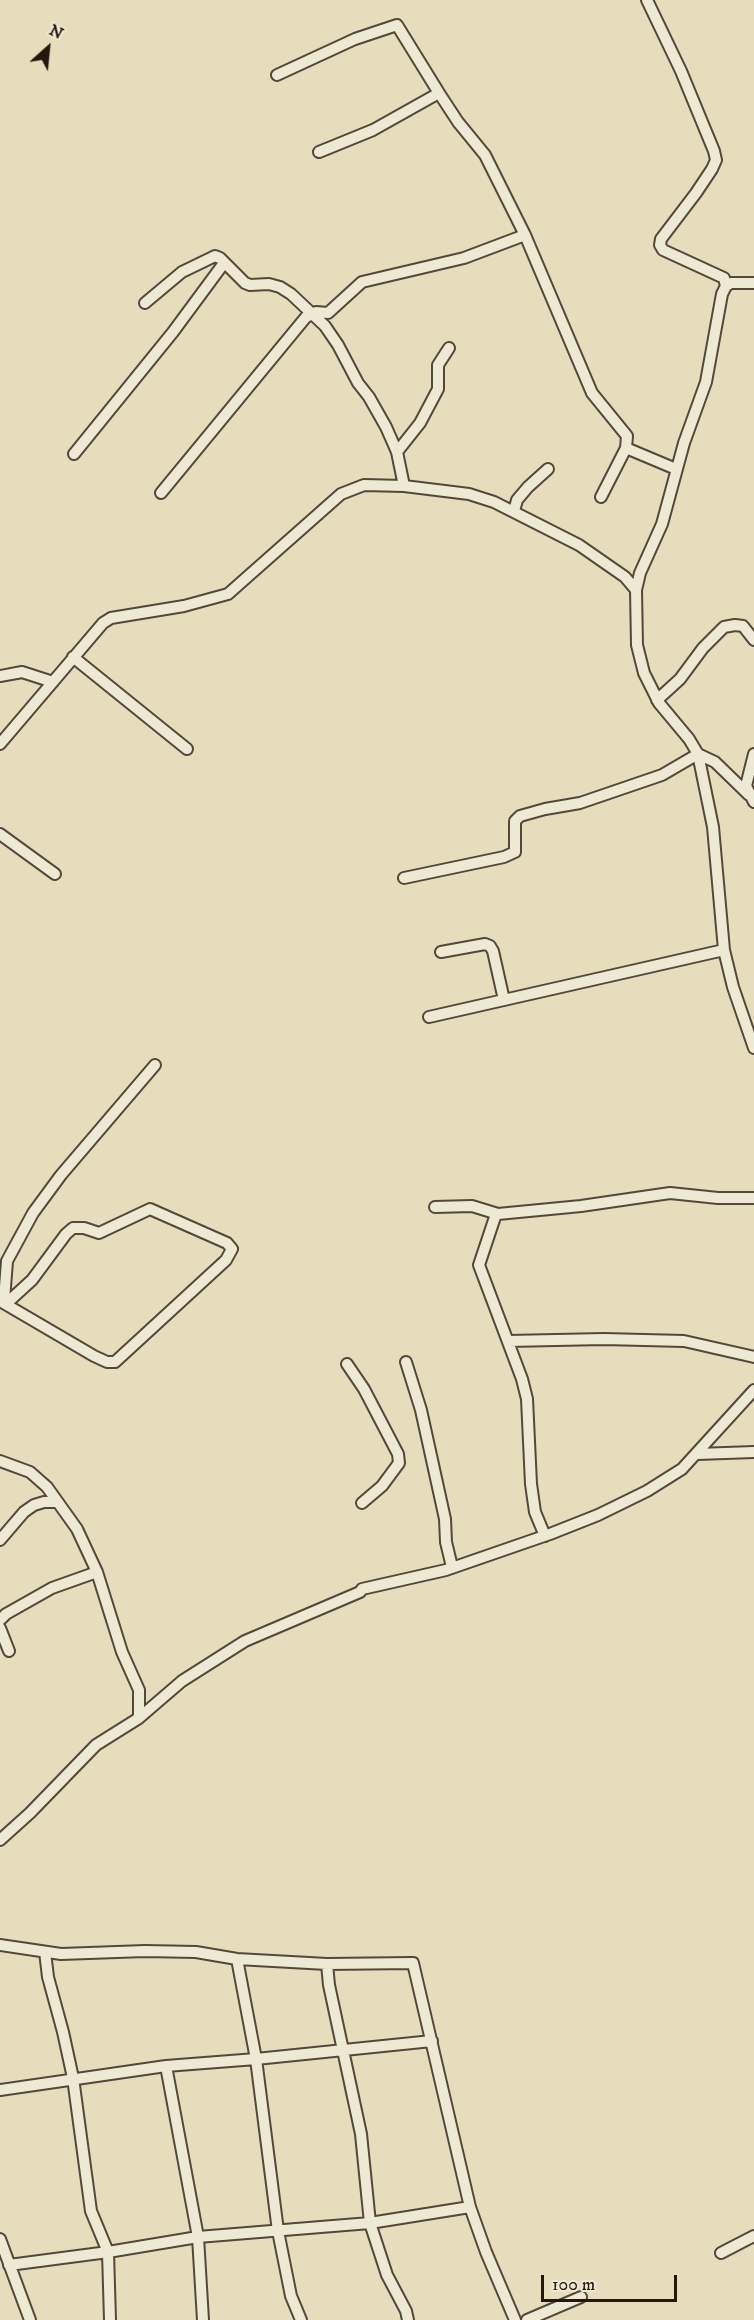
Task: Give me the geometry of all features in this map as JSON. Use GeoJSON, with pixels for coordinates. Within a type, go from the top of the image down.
{"type":"FeatureCollection","features":[{"type":"Feature","properties":{"kind":"street"},"geometry":{"type":"LineString","coordinates":[[647,0],[681,71],[716,160],[701,185],[661,239],[660,245],[663,250],[724,278],[726,286]]}},
{"type":"Feature","properties":{"kind":"street"},"geometry":{"type":"LineString","coordinates":[[277,75],[355,39],[397,25],[439,93],[485,155],[525,236],[592,393],[627,436],[626,448],[601,497]]}},
{"type":"Feature","properties":{"kind":"street"},"geometry":{"type":"LineString","coordinates":[[319,152],[373,130],[439,93]]}},
{"type":"Feature","properties":{"kind":"street"},"geometry":{"type":"LineString","coordinates":[[161,493],[306,317],[312,313],[328,313],[362,282],[464,258],[525,236]]}},
{"type":"Feature","properties":{"kind":"street"},"geometry":{"type":"LineString","coordinates":[[145,303],[176,276],[215,256],[245,283],[280,287],[291,294],[312,313],[338,345],[351,372],[369,397],[397,452],[404,486]]}},
{"type":"Feature","properties":{"kind":"street"},"geometry":{"type":"LineString","coordinates":[[74,454],[173,332],[224,263]]}},
{"type":"Feature","properties":{"kind":"street"},"geometry":{"type":"LineString","coordinates":[[754,283],[731,283],[726,286],[722,294],[706,382],[676,469],[662,524],[640,573],[636,590],[637,645],[644,673],[657,700],[689,739],[698,754],[713,826],[724,950],[733,987],[754,1048]]}},
{"type":"Feature","properties":{"kind":"street"},"geometry":{"type":"LineString","coordinates":[[397,452],[420,423],[438,389],[438,365],[449,348]]}},
{"type":"Feature","properties":{"kind":"street"},"geometry":{"type":"LineString","coordinates":[[626,448],[676,469]]}},
{"type":"Feature","properties":{"kind":"street"},"geometry":{"type":"LineString","coordinates":[[514,511],[517,500],[528,486],[548,470]]}},
{"type":"Feature","properties":{"kind":"street"},"geometry":{"type":"LineString","coordinates":[[0,744],[92,634],[111,618],[184,606],[228,594],[341,494],[364,485],[404,486],[469,494],[494,502],[579,545],[625,577],[636,590]]}},
{"type":"Feature","properties":{"kind":"street"},"geometry":{"type":"LineString","coordinates":[[625,577],[640,573]]}},
{"type":"Feature","properties":{"kind":"street"},"geometry":{"type":"LineString","coordinates":[[657,700],[680,679],[724,627],[743,626],[754,640]]}},
{"type":"Feature","properties":{"kind":"street"},"geometry":{"type":"LineString","coordinates":[[73,657],[187,749]]}},
{"type":"Feature","properties":{"kind":"street"},"geometry":{"type":"LineString","coordinates":[[0,676],[22,672],[53,682]]}},
{"type":"Feature","properties":{"kind":"street"},"geometry":{"type":"LineString","coordinates":[[698,754],[715,762],[751,798]]}},
{"type":"Feature","properties":{"kind":"street"},"geometry":{"type":"LineString","coordinates":[[404,878],[504,857],[515,852],[515,820],[520,816],[580,803],[662,775],[698,754]]}},
{"type":"Feature","properties":{"kind":"street"},"geometry":{"type":"LineString","coordinates":[[751,798],[746,786],[754,754]]}},
{"type":"Feature","properties":{"kind":"street"},"geometry":{"type":"LineString","coordinates":[[0,834],[55,874]]}},
{"type":"Feature","properties":{"kind":"street"},"geometry":{"type":"LineString","coordinates":[[441,952],[490,946],[504,1000]]}},
{"type":"Feature","properties":{"kind":"street"},"geometry":{"type":"LineString","coordinates":[[429,1017],[724,950]]}},
{"type":"Feature","properties":{"kind":"street"},"geometry":{"type":"LineString","coordinates":[[1,1301],[7,1261],[33,1213],[61,1175],[155,1065]]}},
{"type":"Feature","properties":{"kind":"street"},"geometry":{"type":"LineString","coordinates":[[435,1207],[463,1205],[496,1214],[581,1206],[670,1192],[718,1198],[754,1198]]}},
{"type":"Feature","properties":{"kind":"street"},"geometry":{"type":"LineString","coordinates":[[150,1209],[227,1243],[232,1249],[226,1260],[115,1362],[107,1362],[94,1356],[1,1301],[9,1301],[33,1280],[66,1234],[73,1228],[84,1228],[99,1233],[150,1209]]}},
{"type":"Feature","properties":{"kind":"street"},"geometry":{"type":"LineString","coordinates":[[496,1214],[480,1265],[522,1379],[527,1399],[531,1484],[535,1512],[545,1536]]}},
{"type":"Feature","properties":{"kind":"street"},"geometry":{"type":"LineString","coordinates":[[508,1341],[604,1339],[684,1341],[754,1357]]}},
{"type":"Feature","properties":{"kind":"street"},"geometry":{"type":"LineString","coordinates":[[406,1362],[421,1410],[445,1519],[446,1542],[452,1567]]}},
{"type":"Feature","properties":{"kind":"street"},"geometry":{"type":"LineString","coordinates":[[347,1364],[364,1389],[398,1454],[399,1463],[382,1486],[363,1503]]}},
{"type":"Feature","properties":{"kind":"street"},"geometry":{"type":"LineString","coordinates":[[0,1840],[30,1813],[96,1745],[140,1718],[182,1681],[245,1641],[363,1590],[362,1588],[452,1567],[545,1536],[598,1515],[647,1491],[682,1469],[754,1390]]}},
{"type":"Feature","properties":{"kind":"street"},"geometry":{"type":"LineString","coordinates":[[697,1454],[754,1452]]}},
{"type":"Feature","properties":{"kind":"street"},"geometry":{"type":"LineString","coordinates":[[0,1461],[30,1472],[47,1488],[77,1529],[97,1572],[122,1652],[139,1690],[140,1718]]}},
{"type":"Feature","properties":{"kind":"street"},"geometry":{"type":"LineString","coordinates":[[0,1540],[24,1512],[34,1505],[56,1502]]}},
{"type":"Feature","properties":{"kind":"street"},"geometry":{"type":"LineString","coordinates":[[0,1620],[6,1614],[52,1588],[97,1572]]}},
{"type":"Feature","properties":{"kind":"street"},"geometry":{"type":"LineString","coordinates":[[0,1628],[9,1651]]}},
{"type":"Feature","properties":{"kind":"street"},"geometry":{"type":"LineString","coordinates":[[0,1945],[61,1954],[196,1952],[237,1959],[327,1965],[413,1963],[470,2207],[515,2320]]}},
{"type":"Feature","properties":{"kind":"street"},"geometry":{"type":"LineString","coordinates":[[45,1952],[48,1977],[73,2078],[91,2211],[108,2252],[110,2320]]}},
{"type":"Feature","properties":{"kind":"street"},"geometry":{"type":"LineString","coordinates":[[237,1959],[256,2059],[278,2230],[291,2296],[301,2320]]}},
{"type":"Feature","properties":{"kind":"street"},"geometry":{"type":"LineString","coordinates":[[327,1965],[329,1985],[361,2134],[370,2223],[387,2275],[406,2311],[408,2320]]}},
{"type":"Feature","properties":{"kind":"street"},"geometry":{"type":"LineString","coordinates":[[0,2090],[166,2066],[432,2041]]}},
{"type":"Feature","properties":{"kind":"street"},"geometry":{"type":"LineString","coordinates":[[166,2066],[198,2237],[203,2320]]}},
{"type":"Feature","properties":{"kind":"street"},"geometry":{"type":"LineString","coordinates":[[9,2265],[198,2237],[370,2223],[470,2207]]}},
{"type":"Feature","properties":{"kind":"street"},"geometry":{"type":"LineString","coordinates":[[721,2253],[754,2236]]}},
{"type":"Feature","properties":{"kind":"street"},"geometry":{"type":"LineString","coordinates":[[0,2239],[30,2320]]}},
{"type":"Feature","properties":{"kind":"street"},"geometry":{"type":"LineString","coordinates":[[527,2320],[543,2317],[581,2297]]}}]}
